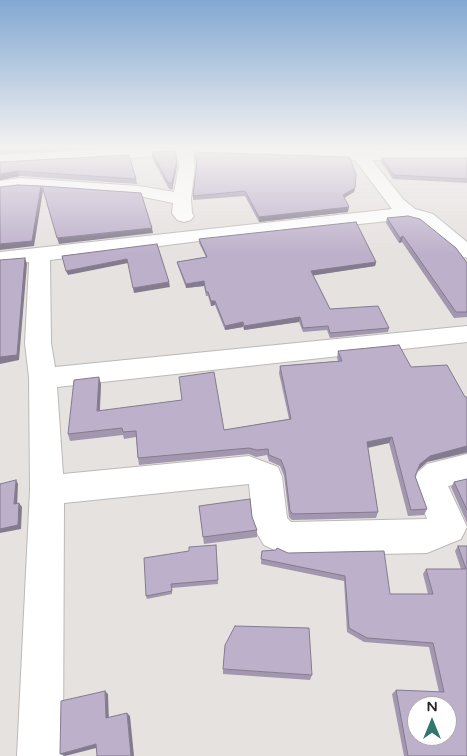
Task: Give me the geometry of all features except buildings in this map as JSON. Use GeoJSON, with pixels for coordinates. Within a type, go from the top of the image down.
{"type":"FeatureCollection","features":[{"type":"Feature","properties":{"kind":"street"},"geometry":{"type":"LineString","coordinates":[[0,186],[18,183]]}},
{"type":"Feature","properties":{"kind":"street"},"geometry":{"type":"LineString","coordinates":[[24,183],[140,191],[182,199]]}},
{"type":"Feature","properties":{"kind":"street"},"geometry":{"type":"LineString","coordinates":[[184,183],[182,213],[199,235]]}},
{"type":"Feature","properties":{"kind":"street"},"geometry":{"type":"LineString","coordinates":[[379,183],[396,203],[408,213]]}},
{"type":"Feature","properties":{"kind":"street"},"geometry":{"type":"LineString","coordinates":[[0,258],[408,213],[426,218],[467,252]]}},
{"type":"Feature","properties":{"kind":"street"},"geometry":{"type":"LineString","coordinates":[[38,255],[40,265],[38,343],[43,378],[47,490],[40,756]]}},
{"type":"Feature","properties":{"kind":"street"},"geometry":{"type":"LineString","coordinates":[[43,378],[467,334]]}},
{"type":"Feature","properties":{"kind":"street"},"geometry":{"type":"LineString","coordinates":[[47,490],[249,470],[266,477],[270,524],[277,533],[287,539],[427,536],[449,527],[430,482],[438,474],[467,468]]}}]}
